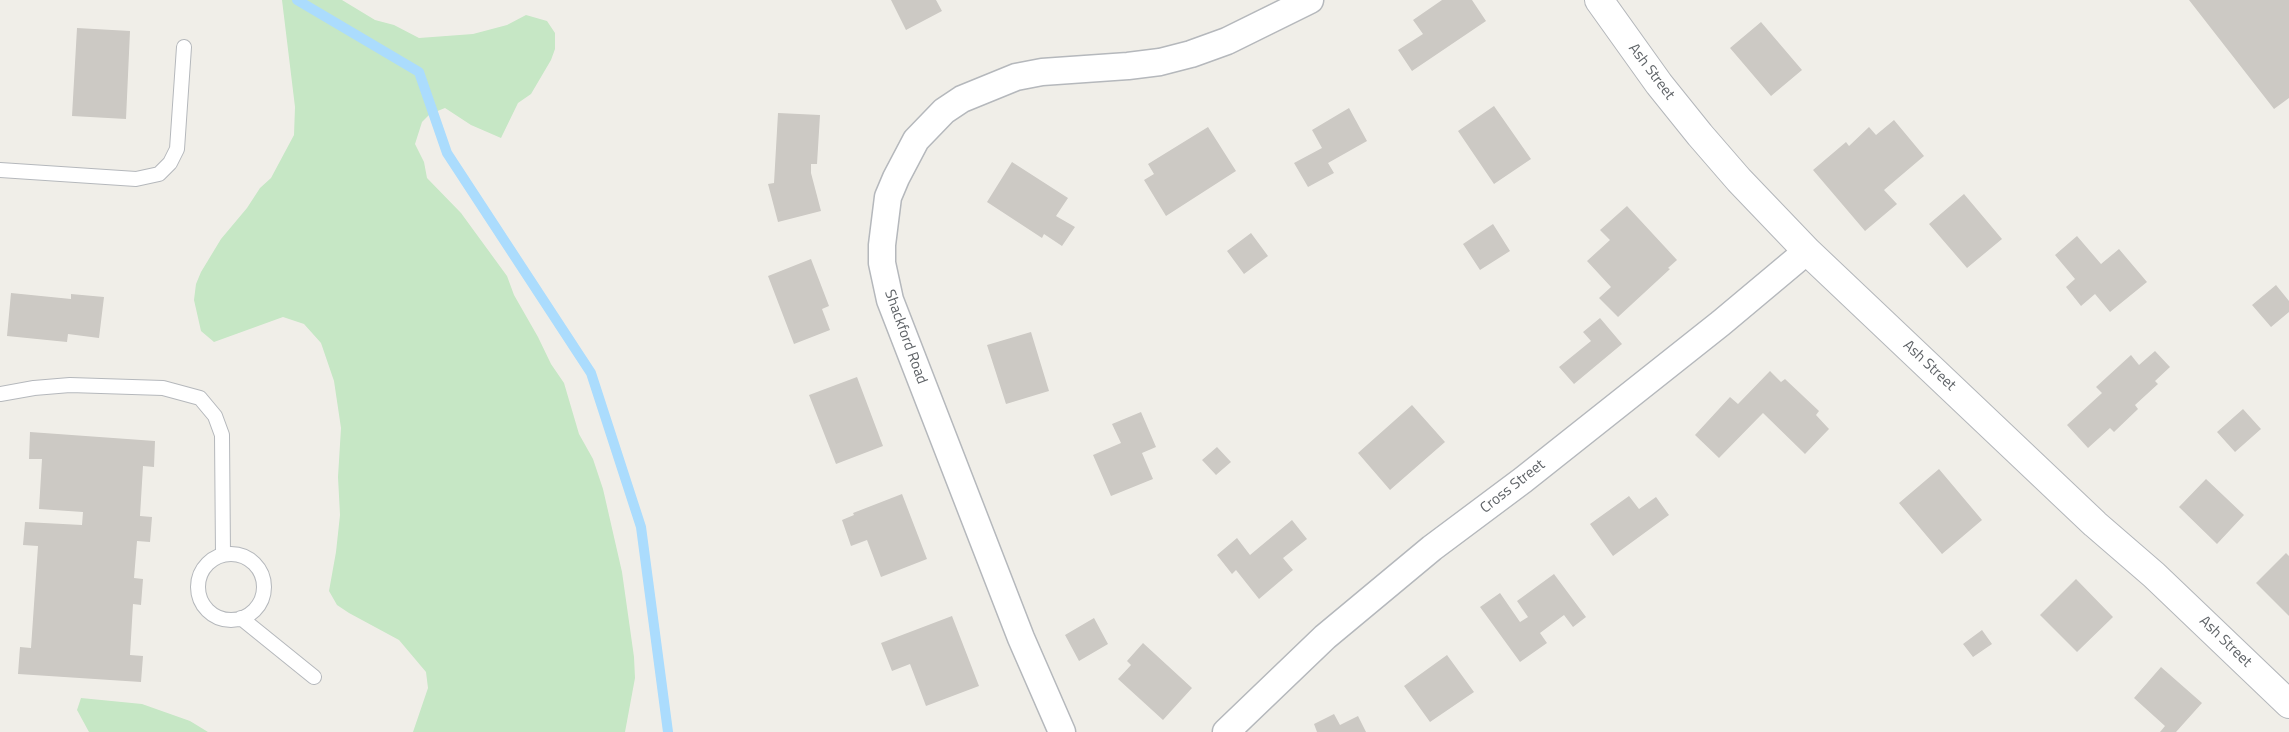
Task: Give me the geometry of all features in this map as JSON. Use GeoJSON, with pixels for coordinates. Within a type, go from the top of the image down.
{"type":"FeatureCollection","features":[{"type":"Feature","properties":{"kind":"street","name":"Shackford Road"},"geometry":{"type":"LineString","coordinates":[[1062,732],[1021,638],[890,300],[882,263],[882,245],[888,197],[916,140],[944,111],[962,99],[1016,77],[1042,72],[1160,62],[1191,54],[1227,41],[1310,0]]}},
{"type":"Feature","properties":{"kind":"street","name":"Ash Street"},"geometry":{"type":"LineString","coordinates":[[1599,0],[1659,84],[1694,127],[1739,180],[1807,251],[2095,524],[2161,581],[2289,704]]}},
{"type":"Feature","properties":{"kind":"street","name":"Cross Street"},"geometry":{"type":"LineString","coordinates":[[1226,732],[1324,637],[1432,548],[1523,480],[1721,323],[1807,251]]}},
{"type":"Feature","properties":{"kind":"lane"},"geometry":{"type":"LineString","coordinates":[[0,170],[136,179],[159,174],[170,163],[177,150],[184,47]]}},
{"type":"Feature","properties":{"kind":"lane"},"geometry":{"type":"LineString","coordinates":[[0,394],[34,388],[70,385],[163,388],[200,398],[215,416],[222,435],[223,554]]}},
{"type":"Feature","properties":{"kind":"lane"},"geometry":{"type":"LineString","coordinates":[[223,554],[236,554],[246,558],[255,564],[262,574],[264,584],[263,595],[258,606],[241,618],[220,618],[204,605],[199,595],[198,584],[206,565],[223,554]]}},
{"type":"Feature","properties":{"kind":"lane"},"geometry":{"type":"LineString","coordinates":[[241,618],[314,677]]}},
{"type":"Feature","properties":{"kind":"green space"},"geometry":{"type":"Polygon","coordinates":[[[282,0],[342,0],[375,20],[394,25],[419,38],[473,34],[507,25],[526,15],[547,21],[555,33],[555,49],[551,60],[531,94],[518,103],[501,138],[471,125],[445,108],[430,114],[422,122],[415,144],[424,162],[427,178],[461,213],[507,276],[514,295],[551,364],[564,383],[579,434],[593,459],[603,489],[622,572],[634,657],[635,678],[625,732],[413,732],[428,688],[426,672],[399,640],[337,605],[329,591],[340,515],[338,477],[341,428],[334,381],[321,343],[304,324],[283,317],[214,342],[201,331],[194,300],[196,284],[201,272],[221,239],[247,208],[260,188],[271,178],[294,135],[295,107],[282,0]]]}},
{"type":"Feature","properties":{"kind":"green space"},"geometry":{"type":"Polygon","coordinates":[[[81,698],[142,704],[190,721],[208,732],[89,732],[77,710],[81,698]]]}},
{"type":"Feature","properties":{"kind":"building"},"geometry":{"type":"Polygon","coordinates":[[[891,0],[936,0],[942,11],[906,30],[891,0]]]}},
{"type":"Feature","properties":{"kind":"building"},"geometry":{"type":"Polygon","coordinates":[[[1442,0],[1472,0],[1486,21],[1412,71],[1398,50],[1423,34],[1413,20],[1442,0]]]}},
{"type":"Feature","properties":{"kind":"building"},"geometry":{"type":"Polygon","coordinates":[[[2189,0],[2289,0],[2289,98],[2274,109],[2189,0]]]}},
{"type":"Feature","properties":{"kind":"building"},"geometry":{"type":"Polygon","coordinates":[[[1761,22],[1802,70],[1771,96],[1730,48],[1761,22]]]}},
{"type":"Feature","properties":{"kind":"building"},"geometry":{"type":"Polygon","coordinates":[[[77,28],[130,31],[126,119],[72,116],[77,28]]]}},
{"type":"Feature","properties":{"kind":"building"},"geometry":{"type":"Polygon","coordinates":[[[1494,106],[1531,159],[1494,184],[1458,131],[1494,106]]]}},
{"type":"Feature","properties":{"kind":"building"},"geometry":{"type":"Polygon","coordinates":[[[1349,108],[1367,141],[1328,163],[1334,173],[1308,187],[1294,163],[1322,148],[1312,130],[1349,108]]]}},
{"type":"Feature","properties":{"kind":"building"},"geometry":{"type":"Polygon","coordinates":[[[778,113],[820,115],[817,164],[811,164],[811,173],[821,211],[778,222],[768,184],[774,183],[778,113]]]}},
{"type":"Feature","properties":{"kind":"building"},"geometry":{"type":"Polygon","coordinates":[[[1894,120],[1924,156],[1884,190],[1897,204],[1865,231],[1813,170],[1846,142],[1849,146],[1869,127],[1876,135],[1894,120]]]}},
{"type":"Feature","properties":{"kind":"building"},"geometry":{"type":"Polygon","coordinates":[[[1208,127],[1236,171],[1166,216],[1144,180],[1154,174],[1148,164],[1208,127]]]}},
{"type":"Feature","properties":{"kind":"building"},"geometry":{"type":"Polygon","coordinates":[[[1012,162],[1068,198],[1056,216],[1075,227],[1062,246],[1044,234],[1042,238],[987,202],[1012,162]]]}},
{"type":"Feature","properties":{"kind":"building"},"geometry":{"type":"Polygon","coordinates":[[[1964,194],[2002,239],[1967,268],[1929,224],[1964,194]]]}},
{"type":"Feature","properties":{"kind":"building"},"geometry":{"type":"Polygon","coordinates":[[[1627,206],[1677,260],[1668,268],[1670,269],[1618,317],[1599,298],[1611,287],[1587,261],[1610,240],[1600,230],[1627,206]]]}},
{"type":"Feature","properties":{"kind":"building"},"geometry":{"type":"Polygon","coordinates":[[[1493,224],[1510,251],[1480,270],[1463,244],[1493,224]]]}},
{"type":"Feature","properties":{"kind":"building"},"geometry":{"type":"Polygon","coordinates":[[[1251,233],[1268,256],[1244,274],[1227,251],[1251,233]]]}},
{"type":"Feature","properties":{"kind":"building"},"geometry":{"type":"Polygon","coordinates":[[[2077,236],[2101,264],[2119,249],[2147,282],[2110,312],[2095,294],[2081,306],[2066,287],[2075,279],[2055,255],[2077,236]]]}},
{"type":"Feature","properties":{"kind":"building"},"geometry":{"type":"Polygon","coordinates":[[[811,259],[829,306],[822,309],[830,330],[794,344],[768,276],[811,259]]]}},
{"type":"Feature","properties":{"kind":"building"},"geometry":{"type":"Polygon","coordinates":[[[2276,285],[2289,301],[2289,312],[2271,327],[2252,305],[2276,285]]]}},
{"type":"Feature","properties":{"kind":"building"},"geometry":{"type":"Polygon","coordinates":[[[11,293],[71,299],[71,294],[104,297],[99,338],[68,334],[67,342],[7,336],[11,293]]]}},
{"type":"Feature","properties":{"kind":"building"},"geometry":{"type":"Polygon","coordinates":[[[1600,318],[1622,344],[1574,384],[1559,367],[1591,341],[1583,332],[1600,318]]]}},
{"type":"Feature","properties":{"kind":"building"},"geometry":{"type":"Polygon","coordinates":[[[1031,332],[1049,391],[1006,404],[987,345],[1031,332]]]}},
{"type":"Feature","properties":{"kind":"building"},"geometry":{"type":"Polygon","coordinates":[[[2155,351],[2170,367],[2155,381],[2158,384],[2135,405],[2138,409],[2114,432],[2110,428],[2088,448],[2067,425],[2102,393],[2096,387],[2131,355],[2139,365],[2155,351]]]}},
{"type":"Feature","properties":{"kind":"building"},"geometry":{"type":"Polygon","coordinates":[[[1770,371],[1781,382],[1785,379],[1819,411],[1816,415],[1829,429],[1805,454],[1763,413],[1719,458],[1695,435],[1730,397],[1738,404],[1770,371]]]}},
{"type":"Feature","properties":{"kind":"building"},"geometry":{"type":"Polygon","coordinates":[[[857,377],[883,446],[836,464],[809,395],[857,377]]]}},
{"type":"Feature","properties":{"kind":"building"},"geometry":{"type":"Polygon","coordinates":[[[1412,405],[1445,442],[1390,490],[1358,453],[1412,405]]]}},
{"type":"Feature","properties":{"kind":"building"},"geometry":{"type":"Polygon","coordinates":[[[2243,409],[2261,429],[2235,452],[2217,432],[2243,409]]]}},
{"type":"Feature","properties":{"kind":"building"},"geometry":{"type":"Polygon","coordinates":[[[1141,412],[1156,447],[1142,453],[1153,479],[1111,496],[1093,455],[1121,443],[1112,424],[1141,412]]]}},
{"type":"Feature","properties":{"kind":"building"},"geometry":{"type":"Polygon","coordinates":[[[30,432],[155,441],[154,467],[143,466],[140,516],[152,517],[150,542],[137,541],[134,578],[143,579],[141,605],[133,604],[130,655],[143,656],[141,682],[18,674],[20,647],[31,648],[38,546],[23,545],[25,522],[82,525],[83,512],[39,509],[42,459],[29,459],[30,432]]]}},
{"type":"Feature","properties":{"kind":"building"},"geometry":{"type":"Polygon","coordinates":[[[1217,447],[1231,462],[1216,475],[1202,460],[1217,447]]]}},
{"type":"Feature","properties":{"kind":"building"},"geometry":{"type":"Polygon","coordinates":[[[1939,469],[1982,520],[1942,554],[1899,503],[1939,469]]]}},
{"type":"Feature","properties":{"kind":"building"},"geometry":{"type":"Polygon","coordinates":[[[2206,479],[2244,515],[2217,544],[2179,507],[2206,479]]]}},
{"type":"Feature","properties":{"kind":"building"},"geometry":{"type":"Polygon","coordinates":[[[902,494],[927,559],[881,577],[867,540],[851,546],[842,520],[854,515],[853,513],[902,494]]]}},
{"type":"Feature","properties":{"kind":"building"},"geometry":{"type":"Polygon","coordinates":[[[1629,496],[1639,509],[1656,497],[1669,515],[1613,556],[1590,524],[1629,496]]]}},
{"type":"Feature","properties":{"kind":"building"},"geometry":{"type":"Polygon","coordinates":[[[1292,520],[1307,539],[1283,558],[1293,570],[1259,599],[1236,570],[1232,574],[1217,555],[1237,538],[1250,555],[1292,520]]]}},
{"type":"Feature","properties":{"kind":"building"},"geometry":{"type":"Polygon","coordinates":[[[2286,553],[2289,556],[2289,616],[2256,583],[2286,553]]]}},
{"type":"Feature","properties":{"kind":"building"},"geometry":{"type":"Polygon","coordinates":[[[1554,574],[1586,617],[1573,627],[1564,615],[1540,633],[1547,643],[1520,662],[1480,607],[1500,593],[1520,622],[1528,617],[1517,601],[1554,574]]]}},
{"type":"Feature","properties":{"kind":"building"},"geometry":{"type":"Polygon","coordinates":[[[2076,579],[2113,617],[2077,652],[2040,615],[2076,579]]]}},
{"type":"Feature","properties":{"kind":"building"},"geometry":{"type":"Polygon","coordinates":[[[952,616],[979,686],[926,706],[910,664],[892,671],[881,643],[952,616]]]}},
{"type":"Feature","properties":{"kind":"building"},"geometry":{"type":"Polygon","coordinates":[[[1094,618],[1108,644],[1079,661],[1065,635],[1094,618]]]}},
{"type":"Feature","properties":{"kind":"building"},"geometry":{"type":"Polygon","coordinates":[[[1982,630],[1992,644],[1973,657],[1963,644],[1982,630]]]}},
{"type":"Feature","properties":{"kind":"building"},"geometry":{"type":"Polygon","coordinates":[[[1143,643],[1192,688],[1163,720],[1118,679],[1131,665],[1127,661],[1143,643]]]}},
{"type":"Feature","properties":{"kind":"building"},"geometry":{"type":"Polygon","coordinates":[[[1447,655],[1474,692],[1430,722],[1404,686],[1447,655]]]}},
{"type":"Feature","properties":{"kind":"building"},"geometry":{"type":"Polygon","coordinates":[[[2161,667],[2202,703],[2176,732],[2160,732],[2165,726],[2134,698],[2161,667]]]}},
{"type":"Feature","properties":{"kind":"building"},"geometry":{"type":"Polygon","coordinates":[[[1334,714],[1340,725],[1358,716],[1366,732],[1317,732],[1314,724],[1334,714]]]}},
{"type":"Feature","properties":{"kind":"waterway"},"geometry":{"type":"LineString","coordinates":[[297,0],[419,72],[447,153],[591,373],[641,527],[668,732]]}}]}
